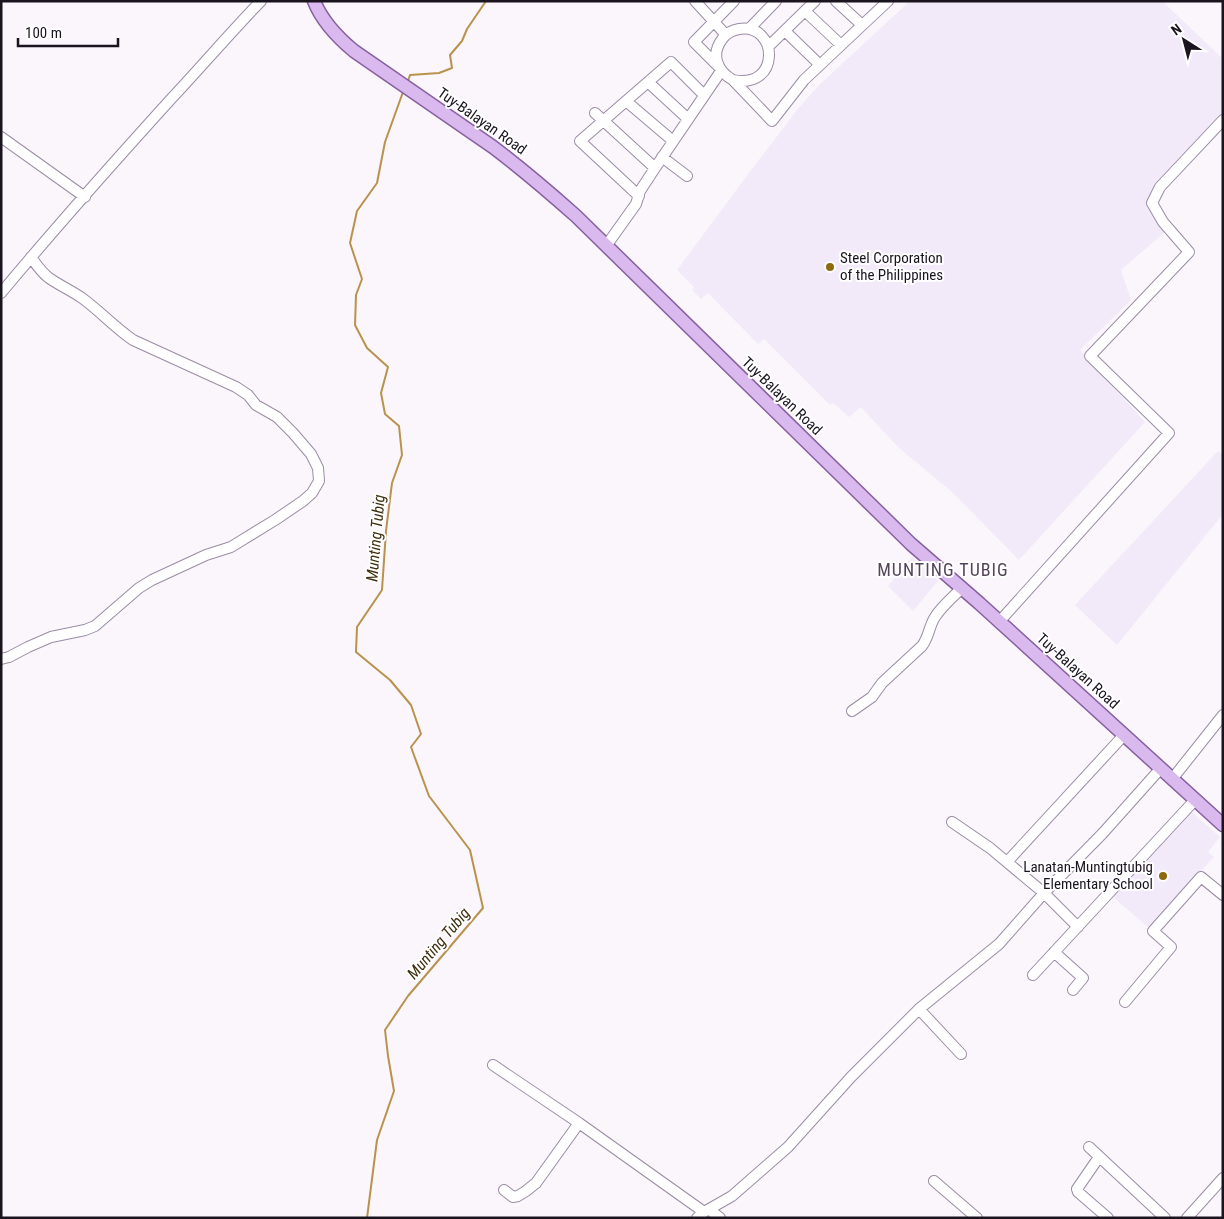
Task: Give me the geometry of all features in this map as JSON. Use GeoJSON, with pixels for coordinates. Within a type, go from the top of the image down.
{"type":"FeatureCollection","features":[{"type":"Feature","properties":{"kind":"main road","name":"Tuy-Balayan Road"},"geometry":{"type":"LineString","coordinates":[[314,1],[319,14],[339,38],[354,51],[514,163],[550,192],[911,544],[1223,825]]}},
{"type":"Feature","properties":{"kind":"street"},"geometry":{"type":"LineString","coordinates":[[1,293],[116,159],[261,1]]}},
{"type":"Feature","properties":{"kind":"street"},"geometry":{"type":"LineString","coordinates":[[695,1],[726,35]]}},
{"type":"Feature","properties":{"kind":"street"},"geometry":{"type":"LineString","coordinates":[[734,1],[694,42],[772,121],[804,80],[888,1]]}},
{"type":"Feature","properties":{"kind":"street"},"geometry":{"type":"LineString","coordinates":[[749,29],[776,1]]}},
{"type":"Feature","properties":{"kind":"street"},"geometry":{"type":"LineString","coordinates":[[768,47],[815,1]]}},
{"type":"Feature","properties":{"kind":"street"},"geometry":{"type":"LineString","coordinates":[[836,1],[862,25]]}},
{"type":"Feature","properties":{"kind":"street"},"geometry":{"type":"LineString","coordinates":[[805,11],[841,46]]}},
{"type":"Feature","properties":{"kind":"street"},"geometry":{"type":"LineString","coordinates":[[605,245],[636,204],[638,193],[704,96],[720,68],[716,52],[718,46],[726,35],[737,29],[749,29],[761,36],[768,47],[770,55],[768,64],[758,77],[750,81],[733,80]]}},
{"type":"Feature","properties":{"kind":"street"},"geometry":{"type":"LineString","coordinates":[[785,31],[820,65]]}},
{"type":"Feature","properties":{"kind":"street"},"geometry":{"type":"LineString","coordinates":[[638,193],[580,141],[671,62],[704,96]]}},
{"type":"Feature","properties":{"kind":"street"},"geometry":{"type":"LineString","coordinates":[[648,82],[688,119]]}},
{"type":"Feature","properties":{"kind":"street"},"geometry":{"type":"LineString","coordinates":[[626,102],[673,141]]}},
{"type":"Feature","properties":{"kind":"street"},"geometry":{"type":"LineString","coordinates":[[595,113],[655,168]]}},
{"type":"Feature","properties":{"kind":"street"},"geometry":{"type":"LineString","coordinates":[[999,622],[1169,433],[1090,356],[1189,252],[1163,222],[1152,204],[1160,187],[1223,120]]}},
{"type":"Feature","properties":{"kind":"street"},"geometry":{"type":"LineString","coordinates":[[1,137],[85,197]]}},
{"type":"Feature","properties":{"kind":"street"},"geometry":{"type":"LineString","coordinates":[[662,157],[687,176]]}},
{"type":"Feature","properties":{"kind":"street"},"geometry":{"type":"LineString","coordinates":[[1,659],[51,637],[95,626],[139,588],[152,580],[206,555],[231,547],[275,520],[312,493],[319,481],[318,468],[311,454],[293,432],[277,418],[256,405],[248,395],[236,386],[125,335],[106,316],[81,297],[49,278],[31,257]]}},
{"type":"Feature","properties":{"kind":"street"},"geometry":{"type":"LineString","coordinates":[[852,711],[872,697],[886,678],[927,641],[932,622],[962,588]]}},
{"type":"Feature","properties":{"kind":"street"},"geometry":{"type":"LineString","coordinates":[[1173,778],[1223,715]]}},
{"type":"Feature","properties":{"kind":"street"},"geometry":{"type":"LineString","coordinates":[[1006,862],[1124,735]]}},
{"type":"Feature","properties":{"kind":"street"},"geometry":{"type":"LineString","coordinates":[[704,1213],[732,1196],[788,1146],[851,1077],[919,1009],[999,944],[1161,768]]}},
{"type":"Feature","properties":{"kind":"street"},"geometry":{"type":"LineString","coordinates":[[1033,975],[1196,800]]}},
{"type":"Feature","properties":{"kind":"street"},"geometry":{"type":"LineString","coordinates":[[952,822],[990,848],[1044,893],[1078,927]]}},
{"type":"Feature","properties":{"kind":"street"},"geometry":{"type":"LineString","coordinates":[[1125,1002],[1171,948],[1153,931],[1201,877],[1223,895]]}},
{"type":"Feature","properties":{"kind":"street"},"geometry":{"type":"LineString","coordinates":[[1054,952],[1083,978],[1073,990]]}},
{"type":"Feature","properties":{"kind":"street"},"geometry":{"type":"LineString","coordinates":[[919,1009],[961,1054]]}},
{"type":"Feature","properties":{"kind":"street"},"geometry":{"type":"LineString","coordinates":[[493,1064],[704,1213],[720,1218]]}},
{"type":"Feature","properties":{"kind":"street"},"geometry":{"type":"LineString","coordinates":[[504,1190],[513,1197],[518,1196],[536,1183],[579,1123]]}},
{"type":"Feature","properties":{"kind":"street"},"geometry":{"type":"LineString","coordinates":[[1089,1147],[1165,1218]]}},
{"type":"Feature","properties":{"kind":"street"},"geometry":{"type":"LineString","coordinates":[[1099,1157],[1077,1189],[1078,1192],[1108,1218]]}},
{"type":"Feature","properties":{"kind":"street"},"geometry":{"type":"LineString","coordinates":[[1187,1218],[1223,1178]]}},
{"type":"Feature","properties":{"kind":"street"},"geometry":{"type":"LineString","coordinates":[[934,1181],[977,1218]]}},
{"type":"Feature","properties":{"kind":"shaded area","name":"Steel Corporation of the Philippines"},"geometry":{"type":"Polygon","coordinates":[[[910,1],[1162,1],[1223,59],[1223,114],[1157,184],[1153,192],[1166,231],[1121,270],[1131,300],[1080,350],[1145,422],[1019,560],[952,492],[898,447],[861,407],[849,417],[833,403],[830,405],[764,339],[758,344],[708,293],[701,299],[692,290],[694,287],[677,270],[797,110],[818,86],[910,1]]]}},
{"type":"Feature","properties":{"kind":"shaded area"},"geometry":{"type":"Polygon","coordinates":[[[1218,451],[1223,456],[1223,514],[1117,645],[1075,605],[1218,451]]]}},
{"type":"Feature","properties":{"kind":"shaded area"},"geometry":{"type":"Polygon","coordinates":[[[912,557],[938,581],[913,611],[888,586],[912,557]]]}},
{"type":"Feature","properties":{"kind":"shaded area","name":"Lanatan-Muntingtubig Elementary School"},"geometry":{"type":"Polygon","coordinates":[[[1188,809],[1220,837],[1208,852],[1214,857],[1149,928],[1112,896],[1188,809]]]}},
{"type":"Feature","properties":{"kind":"waterway","name":"Munting Tubig"},"geometry":{"type":"LineString","coordinates":[[408,81],[410,75],[439,73],[452,68],[450,55],[462,41],[467,29],[486,1]]}},
{"type":"Feature","properties":{"kind":"waterway","name":"Munting Tubig"},"geometry":{"type":"LineString","coordinates":[[367,1218],[377,1140],[394,1091],[385,1030],[408,996],[483,908],[470,850],[429,796],[411,747],[421,734],[411,705],[390,680],[356,652],[357,627],[382,590],[386,531],[392,483],[402,455],[399,426],[385,414],[381,393],[388,367],[367,348],[355,325],[356,295],[362,279],[350,243],[357,211],[377,183],[385,142],[403,92]]}},
{"type":"Feature","properties":{"kind":"place","name":"Steel Corporation of the Philippines"},"geometry":{"type":"Point","coordinates":[830,267]}},
{"type":"Feature","properties":{"kind":"place","name":"Lanatan-Muntingtubig Elementary School"},"geometry":{"type":"Point","coordinates":[1163,876]}},
{"type":"Feature","properties":{"kind":"district","name":"MUNTING TUBIG"},"geometry":{"type":"Point","coordinates":[943,570]}}]}
